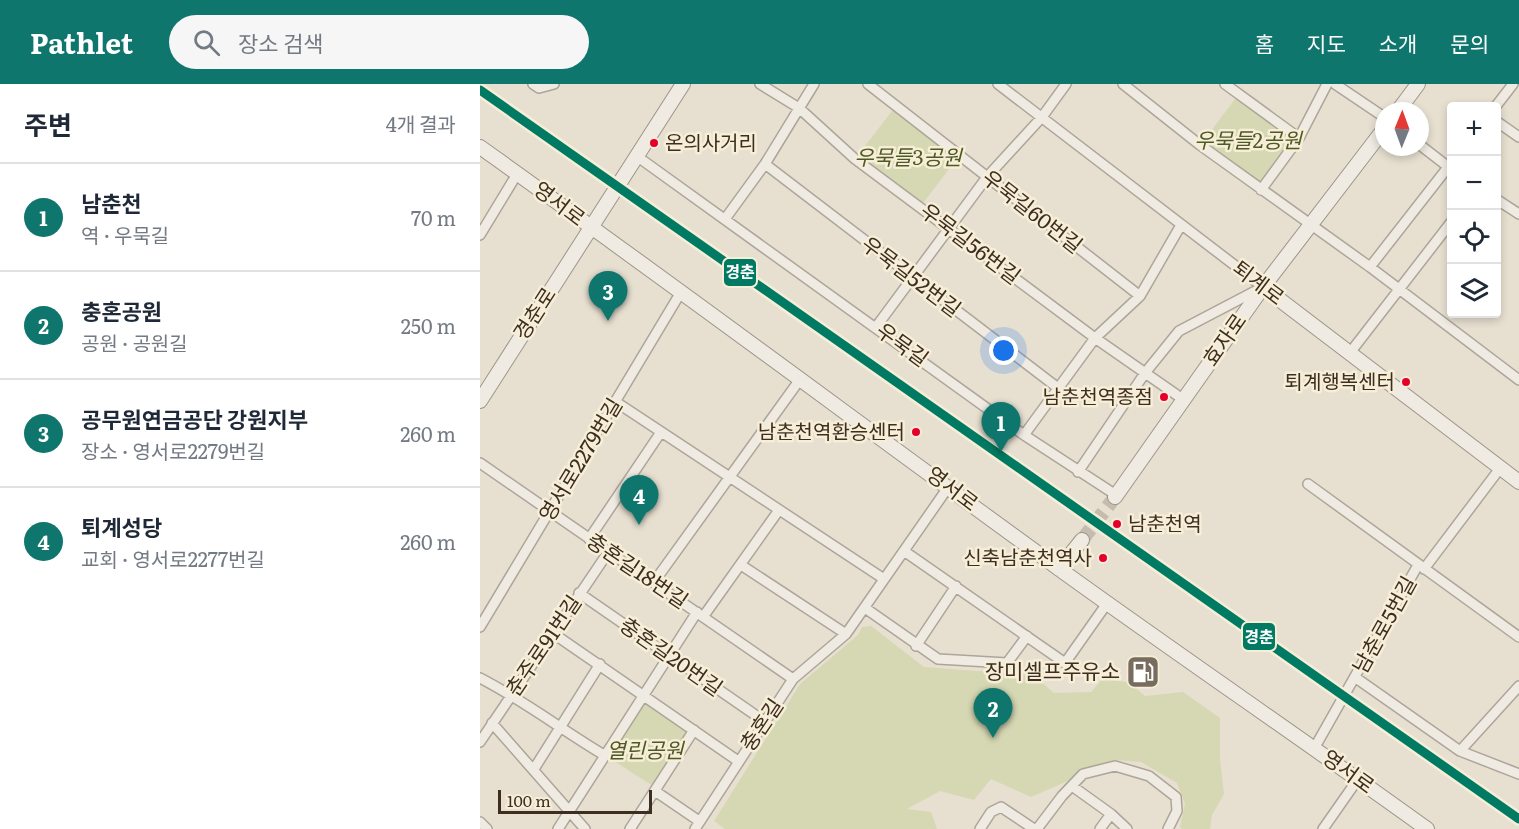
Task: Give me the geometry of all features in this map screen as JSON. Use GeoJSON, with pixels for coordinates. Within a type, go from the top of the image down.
{"type":"FeatureCollection","features":[{"type":"Feature","properties":{"kind":"street"},"geometry":{"type":"LineString","coordinates":[[533,84],[539,88],[548,88],[554,84]]}},
{"type":"Feature","properties":{"kind":"street","name":"경춘로"},"geometry":{"type":"LineString","coordinates":[[480,401],[683,84]]}},
{"type":"Feature","properties":{"kind":"street","name":"우묵길56번길"},"geometry":{"type":"LineString","coordinates":[[760,84],[799,108],[855,159],[1095,338],[1184,400]]}},
{"type":"Feature","properties":{"kind":"street"},"geometry":{"type":"LineString","coordinates":[[725,219],[765,164],[814,84]]}},
{"type":"Feature","properties":{"kind":"street","name":"우묵길60번길"},"geometry":{"type":"LineString","coordinates":[[868,84],[1140,296]]}},
{"type":"Feature","properties":{"kind":"street","name":"퇴계로"},"geometry":{"type":"LineString","coordinates":[[998,84],[1519,482]]}},
{"type":"Feature","properties":{"kind":"street"},"geometry":{"type":"LineString","coordinates":[[876,327],[987,177],[1041,117],[1066,84]]}},
{"type":"Feature","properties":{"kind":"street"},"geometry":{"type":"LineString","coordinates":[[1123,84],[1261,190],[1370,267],[1519,380]]}},
{"type":"Feature","properties":{"kind":"street"},"geometry":{"type":"LineString","coordinates":[[1225,84],[1299,138]]}},
{"type":"Feature","properties":{"kind":"street"},"geometry":{"type":"LineString","coordinates":[[1261,190],[1299,138],[1327,84]]}},
{"type":"Feature","properties":{"kind":"street"},"geometry":{"type":"LineString","coordinates":[[1335,84],[1375,111]]}},
{"type":"Feature","properties":{"kind":"street"},"geometry":{"type":"LineString","coordinates":[[1405,102],[1418,84]]}},
{"type":"Feature","properties":{"kind":"street"},"geometry":{"type":"LineString","coordinates":[[1499,102],[1513,84]]}},
{"type":"Feature","properties":{"kind":"street"},"geometry":{"type":"LineString","coordinates":[[1501,124],[1519,137]]}},
{"type":"Feature","properties":{"kind":"street","name":"효자로"},"geometry":{"type":"LineString","coordinates":[[1115,496],[1263,286],[1375,141]]}},
{"type":"Feature","properties":{"kind":"street","name":"영서로"},"geometry":{"type":"LineString","coordinates":[[480,147],[550,195],[590,227],[801,378],[1059,569],[1315,747],[1426,829]]}},
{"type":"Feature","properties":{"kind":"street"},"geometry":{"type":"LineString","coordinates":[[1429,151],[1447,164]]}},
{"type":"Feature","properties":{"kind":"street","name":"우묵길"},"geometry":{"type":"LineString","coordinates":[[638,157],[1024,435],[1115,496]]}},
{"type":"Feature","properties":{"kind":"street","name":"우묵길52번길"},"geometry":{"type":"LineString","coordinates":[[765,164],[912,279],[1058,388]]}},
{"type":"Feature","properties":{"kind":"street"},"geometry":{"type":"LineString","coordinates":[[1370,267],[1447,170]]}},
{"type":"Feature","properties":{"kind":"street"},"geometry":{"type":"LineString","coordinates":[[480,235],[517,174]]}},
{"type":"Feature","properties":{"kind":"street"},"geometry":{"type":"LineString","coordinates":[[1501,202],[1519,214]]}},
{"type":"Feature","properties":{"kind":"street"},"geometry":{"type":"LineString","coordinates":[[480,218],[493,211]]}},
{"type":"Feature","properties":{"kind":"street"},"geometry":{"type":"LineString","coordinates":[[1024,435],[1095,338],[1140,296],[1181,225]]}},
{"type":"Feature","properties":{"kind":"street"},"geometry":{"type":"LineString","coordinates":[[1349,354],[1447,227]]}},
{"type":"Feature","properties":{"kind":"street"},"geometry":{"type":"LineString","coordinates":[[1078,472],[1145,373],[1179,331],[1263,286]]}},
{"type":"Feature","properties":{"kind":"street","name":"영서로2279번길"},"geometry":{"type":"LineString","coordinates":[[480,627],[681,292]]}},
{"type":"Feature","properties":{"kind":"street"},"geometry":{"type":"LineString","coordinates":[[654,582],[801,378]]}},
{"type":"Feature","properties":{"kind":"street"},"geometry":{"type":"LineString","coordinates":[[616,402],[884,579]]}},
{"type":"Feature","properties":{"kind":"street"},"geometry":{"type":"LineString","coordinates":[[589,539],[661,432]]}},
{"type":"Feature","properties":{"kind":"street","name":"충혼길18번길"},"geometry":{"type":"LineString","coordinates":[[480,463],[793,679]]}},
{"type":"Feature","properties":{"kind":"street","name":"남춘로5번길"},"geometry":{"type":"LineString","coordinates":[[1315,747],[1421,567],[1501,468]]}},
{"type":"Feature","properties":{"kind":"street","name":"남춘로5번길"},"geometry":{"type":"LineString","coordinates":[[1308,484],[1519,637]]}},
{"type":"Feature","properties":{"kind":"street","name":"충혼길"},"geometry":{"type":"LineString","coordinates":[[697,825],[793,679],[846,634],[949,486]]}},
{"type":"Feature","properties":{"kind":"street"},"geometry":{"type":"LineString","coordinates":[[558,829],[668,655],[741,565],[779,510]]}},
{"type":"Feature","properties":{"kind":"street"},"geometry":{"type":"LineString","coordinates":[[1059,569],[1082,540]]}},
{"type":"Feature","properties":{"kind":"street","name":"춘주로91번길"},"geometry":{"type":"LineString","coordinates":[[480,742],[609,551]]}},
{"type":"Feature","properties":{"kind":"street"},"geometry":{"type":"LineString","coordinates":[[904,551],[1065,663],[1108,602]]}},
{"type":"Feature","properties":{"kind":"street"},"geometry":{"type":"LineString","coordinates":[[741,565],[846,634]]}},
{"type":"Feature","properties":{"kind":"street"},"geometry":{"type":"LineString","coordinates":[[916,646],[956,586]]}},
{"type":"Feature","properties":{"kind":"street","name":"충혼길20번길"},"geometry":{"type":"LineString","coordinates":[[579,593],[764,721]]}},
{"type":"Feature","properties":{"kind":"street"},"geometry":{"type":"LineString","coordinates":[[865,608],[916,646],[938,659],[1007,663],[1027,636]]}},
{"type":"Feature","properties":{"kind":"street"},"geometry":{"type":"LineString","coordinates":[[554,634],[738,761]]}},
{"type":"Feature","properties":{"kind":"street"},"geometry":{"type":"LineString","coordinates":[[534,769],[600,664]]}},
{"type":"Feature","properties":{"kind":"street"},"geometry":{"type":"LineString","coordinates":[[480,678],[512,694],[559,728],[604,756]]}},
{"type":"Feature","properties":{"kind":"street"},"geometry":{"type":"LineString","coordinates":[[1356,678],[1460,751],[1519,774]]}},
{"type":"Feature","properties":{"kind":"street"},"geometry":{"type":"LineString","coordinates":[[1460,751],[1519,686]]}},
{"type":"Feature","properties":{"kind":"street"},"geometry":{"type":"LineString","coordinates":[[492,723],[585,829]]}},
{"type":"Feature","properties":{"kind":"street"},"geometry":{"type":"LineString","coordinates":[[630,829],[694,730]]}},
{"type":"Feature","properties":{"kind":"street"},"geometry":{"type":"LineString","coordinates":[[980,829],[991,812],[1001,807],[1035,829],[1083,774],[1115,766],[1149,776],[1176,797],[1177,811],[1168,829]]}},
{"type":"Feature","properties":{"kind":"street"},"geometry":{"type":"LineString","coordinates":[[1323,829],[1358,779]]}},
{"type":"Feature","properties":{"kind":"street"},"geometry":{"type":"LineString","coordinates":[[1072,786],[1111,814],[1127,829]]}},
{"type":"Feature","properties":{"kind":"street"},"geometry":{"type":"LineString","coordinates":[[655,791],[697,825]]}},
{"type":"Feature","properties":{"kind":"street"},"geometry":{"type":"LineString","coordinates":[[1100,829],[1111,814]]}},
{"type":"Feature","properties":{"kind":"street"},"geometry":{"type":"LineString","coordinates":[[480,822],[487,829]]}},
{"type":"Feature","properties":{"kind":"green space","name":"우묵들2공원"},"geometry":{"type":"Polygon","coordinates":[[[1239,94],[1299,138],[1261,190],[1200,145],[1239,94]]]}},
{"type":"Feature","properties":{"kind":"green space","name":"우묵들3공원"},"geometry":{"type":"Polygon","coordinates":[[[895,107],[959,156],[920,207],[855,159],[895,107]]]}},
{"type":"Feature","properties":{"kind":"green space"},"geometry":{"type":"Polygon","coordinates":[[[871,626],[924,667],[1033,675],[1054,693],[1091,692],[1103,678],[1130,683],[1145,696],[1183,692],[1220,718],[1220,759],[1224,794],[1212,815],[1210,829],[1182,829],[1180,827],[1185,804],[1177,783],[1141,762],[1116,760],[1031,797],[991,779],[974,800],[940,791],[907,809],[931,812],[937,829],[725,829],[714,821],[800,684],[858,635],[862,627],[871,626]]]}},
{"type":"Feature","properties":{"kind":"green space","name":"열린공원"},"geometry":{"type":"Polygon","coordinates":[[[646,702],[688,730],[653,786],[609,758],[646,702]]]}},
{"type":"Feature","properties":{"kind":"tunnel"},"geometry":{"type":"LineString","coordinates":[[1082,540],[1115,497]]}},
{"type":"Feature","properties":{"kind":"transit line","name":"경춘"},"geometry":{"type":"LineString","coordinates":[[480,90],[1519,819]]}},
{"type":"Feature","properties":{"kind":"place","name":"온의사거리"},"geometry":{"type":"Point","coordinates":[654,143]}},
{"type":"Feature","properties":{"kind":"place","name":"공무원연금공단 강원지부"},"geometry":{"type":"Point","coordinates":[608,321]}},
{"type":"Feature","properties":{"kind":"place","name":"퇴계행복센터"},"geometry":{"type":"Point","coordinates":[1406,382]}},
{"type":"Feature","properties":{"kind":"place","name":"남춘천역종점"},"geometry":{"type":"Point","coordinates":[1164,397]}},
{"type":"Feature","properties":{"kind":"place","name":"남춘천역환승센터"},"geometry":{"type":"Point","coordinates":[916,432]}},
{"type":"Feature","properties":{"kind":"place","name":"남춘천"},"geometry":{"type":"Point","coordinates":[1001,452]}},
{"type":"Feature","properties":{"kind":"place","name":"남춘천역"},"geometry":{"type":"Point","coordinates":[1117,524]}},
{"type":"Feature","properties":{"kind":"place","name":"퇴계성당"},"geometry":{"type":"Point","coordinates":[639,525]}},
{"type":"Feature","properties":{"kind":"place","name":"신축남춘천역사"},"geometry":{"type":"Point","coordinates":[1103,558]}},
{"type":"Feature","properties":{"kind":"place","name":"장미셀프주유소"},"geometry":{"type":"Point","coordinates":[1143,672]}},
{"type":"Feature","properties":{"kind":"place","name":"충혼공원"},"geometry":{"type":"Point","coordinates":[993,738]}}]}
